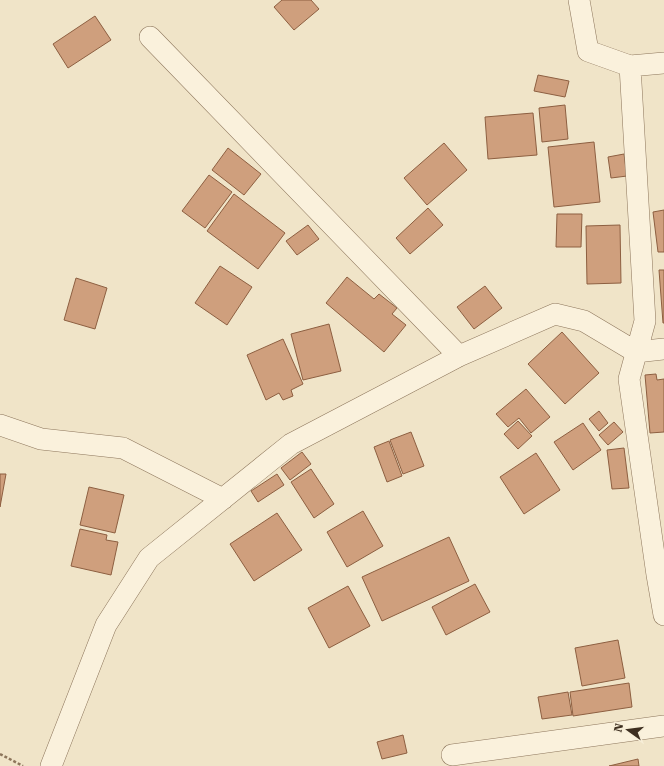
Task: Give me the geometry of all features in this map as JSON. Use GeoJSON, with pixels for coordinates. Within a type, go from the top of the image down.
{"type":"FeatureCollection","features":[{"type":"Feature","properties":{"kind":"street"},"geometry":{"type":"LineString","coordinates":[[580,0],[588,50],[630,66],[664,63]]}},
{"type":"Feature","properties":{"kind":"street"},"geometry":{"type":"LineString","coordinates":[[150,37],[459,356]]}},
{"type":"Feature","properties":{"kind":"street"},"geometry":{"type":"LineString","coordinates":[[630,66],[645,322],[629,379],[664,615]]}},
{"type":"Feature","properties":{"kind":"street"},"geometry":{"type":"LineString","coordinates":[[51,766],[106,625],[149,558],[291,444],[459,356],[555,314],[584,321],[636,352],[664,349]]}},
{"type":"Feature","properties":{"kind":"street"},"geometry":{"type":"LineString","coordinates":[[0,425],[41,439],[123,448],[223,499]]}},
{"type":"Feature","properties":{"kind":"street"},"geometry":{"type":"LineString","coordinates":[[452,755],[664,726]]}},
{"type":"Feature","properties":{"kind":"path"},"geometry":{"type":"LineString","coordinates":[[0,754],[23,766]]}},
{"type":"Feature","properties":{"kind":"building"},"geometry":{"type":"Polygon","coordinates":[[[282,0],[311,0],[319,9],[294,30],[274,7],[282,0]]]}},
{"type":"Feature","properties":{"kind":"building"},"geometry":{"type":"Polygon","coordinates":[[[95,16],[111,40],[68,68],[53,44],[95,16]]]}},
{"type":"Feature","properties":{"kind":"building"},"geometry":{"type":"Polygon","coordinates":[[[538,75],[569,81],[565,97],[534,91],[538,75]]]}},
{"type":"Feature","properties":{"kind":"building"},"geometry":{"type":"Polygon","coordinates":[[[565,105],[568,139],[542,142],[539,108],[565,105]]]}},
{"type":"Feature","properties":{"kind":"building"},"geometry":{"type":"Polygon","coordinates":[[[533,113],[537,155],[488,159],[485,117],[533,113]]]}},
{"type":"Feature","properties":{"kind":"building"},"geometry":{"type":"Polygon","coordinates":[[[594,142],[600,202],[554,207],[548,147],[594,142]]]}},
{"type":"Feature","properties":{"kind":"building"},"geometry":{"type":"Polygon","coordinates":[[[444,143],[467,170],[427,205],[404,178],[444,143]]]}},
{"type":"Feature","properties":{"kind":"building"},"geometry":{"type":"Polygon","coordinates":[[[228,148],[261,174],[244,195],[212,170],[228,148]]]}},
{"type":"Feature","properties":{"kind":"building"},"geometry":{"type":"Polygon","coordinates":[[[624,154],[627,176],[611,178],[608,157],[624,154]]]}},
{"type":"Feature","properties":{"kind":"building"},"geometry":{"type":"Polygon","coordinates":[[[209,175],[232,192],[205,228],[182,211],[209,175]]]}},
{"type":"Feature","properties":{"kind":"building"},"geometry":{"type":"Polygon","coordinates":[[[234,194],[285,233],[258,269],[207,231],[234,194]]]}},
{"type":"Feature","properties":{"kind":"building"},"geometry":{"type":"Polygon","coordinates":[[[428,208],[443,225],[410,254],[396,238],[428,208]]]}},
{"type":"Feature","properties":{"kind":"building"},"geometry":{"type":"Polygon","coordinates":[[[664,210],[664,252],[658,252],[653,212],[664,210]]]}},
{"type":"Feature","properties":{"kind":"building"},"geometry":{"type":"Polygon","coordinates":[[[557,214],[582,214],[581,247],[556,247],[557,214]]]}},
{"type":"Feature","properties":{"kind":"building"},"geometry":{"type":"Polygon","coordinates":[[[308,225],[319,239],[297,255],[286,241],[308,225]]]}},
{"type":"Feature","properties":{"kind":"building"},"geometry":{"type":"Polygon","coordinates":[[[620,225],[621,283],[587,284],[586,226],[620,225]]]}},
{"type":"Feature","properties":{"kind":"building"},"geometry":{"type":"Polygon","coordinates":[[[220,266],[252,287],[227,325],[195,303],[220,266]]]}},
{"type":"Feature","properties":{"kind":"building"},"geometry":{"type":"Polygon","coordinates":[[[659,270],[664,270],[664,323],[663,323],[659,270]]]}},
{"type":"Feature","properties":{"kind":"building"},"geometry":{"type":"Polygon","coordinates":[[[347,277],[374,299],[379,294],[397,308],[392,314],[406,325],[384,352],[326,303],[347,277]]]}},
{"type":"Feature","properties":{"kind":"building"},"geometry":{"type":"Polygon","coordinates":[[[76,278],[107,288],[95,329],[64,320],[76,278]]]}},
{"type":"Feature","properties":{"kind":"building"},"geometry":{"type":"Polygon","coordinates":[[[485,286],[502,308],[474,329],[457,307],[485,286]]]}},
{"type":"Feature","properties":{"kind":"building"},"geometry":{"type":"Polygon","coordinates":[[[329,324],[341,371],[303,380],[291,334],[329,324]]]}},
{"type":"Feature","properties":{"kind":"building"},"geometry":{"type":"Polygon","coordinates":[[[562,332],[599,373],[565,404],[528,364],[562,332]]]}},
{"type":"Feature","properties":{"kind":"building"},"geometry":{"type":"Polygon","coordinates":[[[283,339],[303,384],[291,390],[293,396],[283,400],[279,393],[266,400],[247,355],[283,339]]]}},
{"type":"Feature","properties":{"kind":"building"},"geometry":{"type":"Polygon","coordinates":[[[656,374],[657,380],[664,379],[664,432],[650,433],[645,375],[656,374]]]}},
{"type":"Feature","properties":{"kind":"building"},"geometry":{"type":"Polygon","coordinates":[[[526,389],[550,417],[531,433],[519,418],[508,427],[496,414],[526,389]]]}},
{"type":"Feature","properties":{"kind":"building"},"geometry":{"type":"Polygon","coordinates":[[[599,411],[608,423],[599,431],[589,419],[599,411]]]}},
{"type":"Feature","properties":{"kind":"building"},"geometry":{"type":"Polygon","coordinates":[[[518,421],[532,436],[518,449],[504,434],[518,421]]]}},
{"type":"Feature","properties":{"kind":"building"},"geometry":{"type":"Polygon","coordinates":[[[614,422],[623,432],[608,445],[599,435],[614,422]]]}},
{"type":"Feature","properties":{"kind":"building"},"geometry":{"type":"Polygon","coordinates":[[[583,423],[601,450],[573,470],[554,442],[583,423]]]}},
{"type":"Feature","properties":{"kind":"building"},"geometry":{"type":"Polygon","coordinates":[[[411,432],[424,466],[403,474],[390,440],[411,432]]]}},
{"type":"Feature","properties":{"kind":"building"},"geometry":{"type":"Polygon","coordinates":[[[389,441],[402,476],[387,482],[374,447],[389,441]]]}},
{"type":"Feature","properties":{"kind":"building"},"geometry":{"type":"Polygon","coordinates":[[[624,448],[629,488],[612,489],[607,450],[624,448]]]}},
{"type":"Feature","properties":{"kind":"building"},"geometry":{"type":"Polygon","coordinates":[[[302,452],[311,464],[290,480],[281,468],[302,452]]]}},
{"type":"Feature","properties":{"kind":"building"},"geometry":{"type":"Polygon","coordinates":[[[536,453],[560,490],[524,514],[500,477],[536,453]]]}},
{"type":"Feature","properties":{"kind":"building"},"geometry":{"type":"Polygon","coordinates":[[[311,469],[334,504],[314,518],[291,482],[311,469]]]}},
{"type":"Feature","properties":{"kind":"building"},"geometry":{"type":"Polygon","coordinates":[[[0,474],[6,474],[0,507],[0,474]]]}},
{"type":"Feature","properties":{"kind":"building"},"geometry":{"type":"Polygon","coordinates":[[[277,474],[284,485],[258,502],[251,491],[277,474]]]}},
{"type":"Feature","properties":{"kind":"building"},"geometry":{"type":"Polygon","coordinates":[[[89,487],[124,495],[115,533],[80,525],[89,487]]]}},
{"type":"Feature","properties":{"kind":"building"},"geometry":{"type":"Polygon","coordinates":[[[363,511],[383,546],[347,567],[327,532],[363,511]]]}},
{"type":"Feature","properties":{"kind":"building"},"geometry":{"type":"Polygon","coordinates":[[[277,513],[302,550],[254,581],[230,544],[277,513]]]}},
{"type":"Feature","properties":{"kind":"building"},"geometry":{"type":"Polygon","coordinates":[[[80,529],[107,535],[106,540],[118,542],[111,575],[71,566],[80,529]]]}},
{"type":"Feature","properties":{"kind":"building"},"geometry":{"type":"Polygon","coordinates":[[[449,537],[469,581],[382,621],[362,577],[449,537]]]}},
{"type":"Feature","properties":{"kind":"building"},"geometry":{"type":"Polygon","coordinates":[[[475,584],[490,612],[446,635],[432,607],[475,584]]]}},
{"type":"Feature","properties":{"kind":"building"},"geometry":{"type":"Polygon","coordinates":[[[348,586],[370,626],[329,648],[308,608],[348,586]]]}},
{"type":"Feature","properties":{"kind":"building"},"geometry":{"type":"Polygon","coordinates":[[[618,640],[625,678],[582,686],[575,648],[618,640]]]}},
{"type":"Feature","properties":{"kind":"building"},"geometry":{"type":"Polygon","coordinates":[[[629,683],[632,707],[573,716],[570,692],[629,683]]]}},
{"type":"Feature","properties":{"kind":"building"},"geometry":{"type":"Polygon","coordinates":[[[568,692],[572,715],[542,719],[538,697],[568,692]]]}},
{"type":"Feature","properties":{"kind":"building"},"geometry":{"type":"Polygon","coordinates":[[[403,735],[407,753],[382,759],[377,742],[403,735]]]}},
{"type":"Feature","properties":{"kind":"building"},"geometry":{"type":"Polygon","coordinates":[[[638,759],[639,766],[609,766],[638,759]]]}}]}
